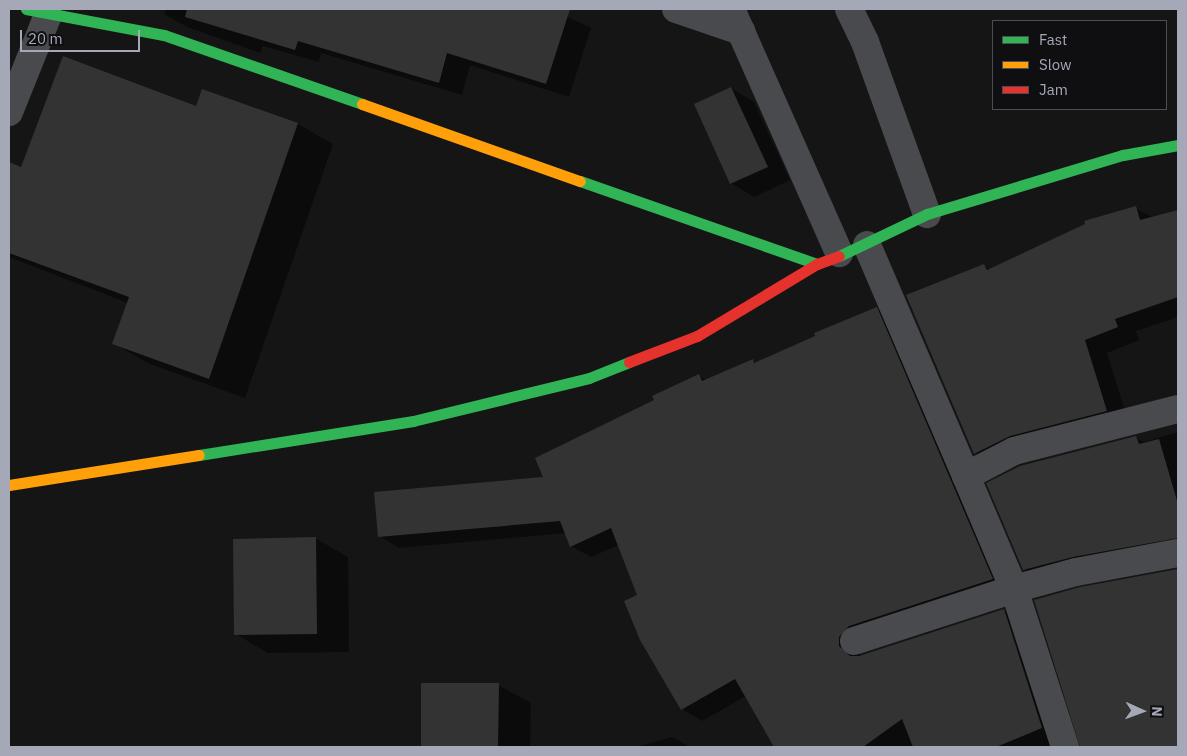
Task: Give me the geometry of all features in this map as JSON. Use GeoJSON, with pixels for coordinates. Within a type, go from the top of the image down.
{"type":"FeatureCollection","features":[{"type":"Feature","properties":{"kind":"street"},"geometry":{"type":"LineString","coordinates":[[676,9],[736,20],[828,259]]}},
{"type":"Feature","properties":{"kind":"street"},"geometry":{"type":"LineString","coordinates":[[849,9],[865,42],[927,214]]}},
{"type":"Feature","properties":{"kind":"street"},"geometry":{"type":"LineString","coordinates":[[9,112],[37,12],[164,35],[828,259]]}},
{"type":"Feature","properties":{"kind":"street"},"geometry":{"type":"LineString","coordinates":[[9,485],[413,420],[589,378],[697,336],[828,259],[867,244],[927,214],[1123,155],[1178,145]]}},
{"type":"Feature","properties":{"kind":"street"},"geometry":{"type":"LineString","coordinates":[[867,244],[1014,589],[1065,747]]}},
{"type":"Feature","properties":{"kind":"street"},"geometry":{"type":"LineString","coordinates":[[966,476],[1014,451],[1178,409]]}},
{"type":"Feature","properties":{"kind":"street"},"geometry":{"type":"LineString","coordinates":[[854,641],[1014,589],[1076,572],[1178,552]]}},
{"type":"Feature","properties":{"kind":"building"},"geometry":{"type":"Polygon","coordinates":[[[187,9],[570,9],[546,84],[447,53],[439,83],[298,41],[295,50],[185,17],[187,9]]]}},
{"type":"Feature","properties":{"kind":"building"},"geometry":{"type":"Polygon","coordinates":[[[63,56],[196,106],[202,89],[298,123],[209,379],[112,344],[129,297],[9,253],[9,162],[21,167],[63,56]]]}},
{"type":"Feature","properties":{"kind":"building"},"geometry":{"type":"Polygon","coordinates":[[[731,87],[768,167],[730,184],[694,104],[731,87]]]}},
{"type":"Feature","properties":{"kind":"building"},"geometry":{"type":"Polygon","coordinates":[[[1136,206],[1140,220],[1178,210],[1178,297],[1115,319],[1118,327],[1085,340],[1107,411],[1010,436],[974,454],[906,295],[984,264],[987,270],[1085,224],[1084,221],[1136,206]]]}},
{"type":"Feature","properties":{"kind":"building"},"geometry":{"type":"Polygon","coordinates":[[[877,307],[993,579],[849,626],[839,637],[839,646],[850,656],[859,656],[1004,609],[1042,728],[996,747],[913,747],[902,719],[863,747],[774,747],[735,679],[681,710],[640,640],[624,601],[637,595],[611,528],[570,547],[560,521],[378,537],[374,492],[543,477],[535,458],[654,400],[652,396],[699,374],[702,381],[753,359],[754,363],[815,336],[814,333],[877,307]]]}},
{"type":"Feature","properties":{"kind":"building"},"geometry":{"type":"Polygon","coordinates":[[[1136,436],[1139,444],[1159,439],[1178,504],[1178,538],[1073,557],[1023,570],[986,483],[1020,466],[1136,436]]]}},
{"type":"Feature","properties":{"kind":"building"},"geometry":{"type":"Polygon","coordinates":[[[316,537],[317,634],[234,635],[233,539],[316,537]]]}},
{"type":"Feature","properties":{"kind":"building"},"geometry":{"type":"Polygon","coordinates":[[[1178,569],[1178,747],[1080,747],[1034,600],[1080,587],[1178,569]]]}},
{"type":"Feature","properties":{"kind":"building"},"geometry":{"type":"Polygon","coordinates":[[[421,683],[499,683],[498,747],[421,747],[421,683]]]}},
{"type":"Feature","properties":{"kind":"traffic: fast"},"geometry":{"type":"LineString","coordinates":[[26,9],[164,35],[362,104]]}},
{"type":"Feature","properties":{"kind":"traffic: fast"},"geometry":{"type":"LineString","coordinates":[[839,256],[927,214],[1123,155],[1178,145]]}},
{"type":"Feature","properties":{"kind":"traffic: fast"},"geometry":{"type":"LineString","coordinates":[[580,181],[817,264]]}},
{"type":"Feature","properties":{"kind":"traffic: fast"},"geometry":{"type":"LineString","coordinates":[[199,455],[413,421],[589,378],[629,362]]}},
{"type":"Feature","properties":{"kind":"traffic: slow"},"geometry":{"type":"LineString","coordinates":[[362,104],[580,181]]}},
{"type":"Feature","properties":{"kind":"traffic: slow"},"geometry":{"type":"LineString","coordinates":[[9,485],[199,455]]}},
{"type":"Feature","properties":{"kind":"traffic: jam"},"geometry":{"type":"LineString","coordinates":[[629,362],[697,336],[817,264],[839,256]]}}]}
